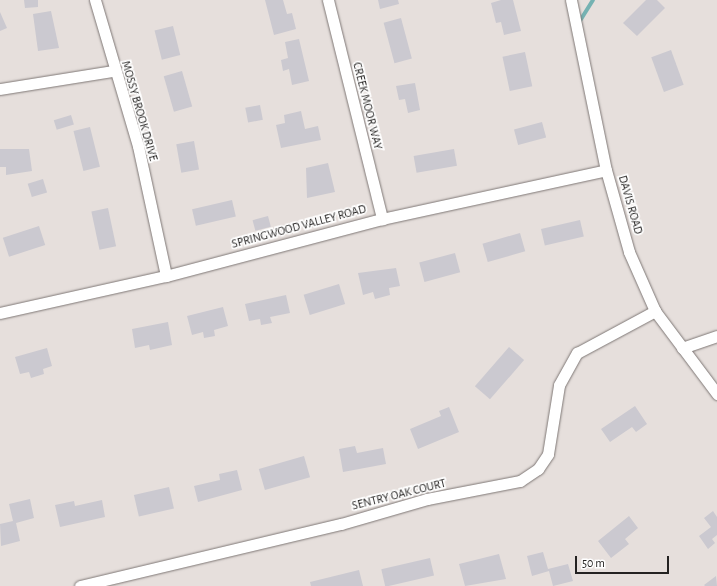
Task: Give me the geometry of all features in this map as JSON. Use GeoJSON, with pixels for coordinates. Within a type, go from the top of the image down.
{"type":"FeatureCollection","features":[{"type":"Feature","properties":{"kind":"street","name":"MOSSY BROOK DRIVE"},"geometry":{"type":"LineString","coordinates":[[95,0],[113,71],[138,146],[166,276]]}},
{"type":"Feature","properties":{"kind":"street","name":"CREEK MOOR WAY"},"geometry":{"type":"LineString","coordinates":[[328,0],[382,219]]}},
{"type":"Feature","properties":{"kind":"street","name":"DAVIS ROAD"},"geometry":{"type":"LineString","coordinates":[[571,0],[606,170],[630,252],[656,311],[717,394]]}},
{"type":"Feature","properties":{"kind":"street"},"geometry":{"type":"LineString","coordinates":[[0,89],[113,71]]}},
{"type":"Feature","properties":{"kind":"street","name":"SPRINGWOOD VALLEY ROAD"},"geometry":{"type":"LineString","coordinates":[[0,313],[166,276],[382,219],[606,170]]}},
{"type":"Feature","properties":{"kind":"street","name":"SENTRY OAK COURT"},"geometry":{"type":"LineString","coordinates":[[80,586],[341,524],[427,499],[520,480],[538,469],[548,454],[559,385],[577,353],[656,311]]}},
{"type":"Feature","properties":{"kind":"street"},"geometry":{"type":"LineString","coordinates":[[682,348],[717,336]]}},
{"type":"Feature","properties":{"kind":"building"},"geometry":{"type":"Polygon","coordinates":[[[24,0],[38,0],[38,7],[25,8],[24,0]]]}},
{"type":"Feature","properties":{"kind":"building"},"geometry":{"type":"Polygon","coordinates":[[[265,0],[283,0],[287,14],[292,13],[296,29],[274,35],[265,0]]]}},
{"type":"Feature","properties":{"kind":"building"},"geometry":{"type":"Polygon","coordinates":[[[378,0],[398,0],[399,4],[380,9],[378,0]]]}},
{"type":"Feature","properties":{"kind":"building"},"geometry":{"type":"Polygon","coordinates":[[[501,0],[513,0],[521,31],[504,35],[501,22],[496,23],[491,3],[501,0]]]}},
{"type":"Feature","properties":{"kind":"building"},"geometry":{"type":"Polygon","coordinates":[[[646,0],[657,0],[665,8],[637,36],[623,23],[646,0]]]}},
{"type":"Feature","properties":{"kind":"building"},"geometry":{"type":"Polygon","coordinates":[[[51,11],[59,48],[38,51],[33,14],[51,11]]]}},
{"type":"Feature","properties":{"kind":"building"},"geometry":{"type":"Polygon","coordinates":[[[0,12],[7,28],[0,31],[0,12]]]}},
{"type":"Feature","properties":{"kind":"building"},"geometry":{"type":"Polygon","coordinates":[[[401,18],[412,59],[394,63],[384,23],[401,18]]]}},
{"type":"Feature","properties":{"kind":"building"},"geometry":{"type":"Polygon","coordinates":[[[173,26],[180,55],[162,60],[155,31],[173,26]]]}},
{"type":"Feature","properties":{"kind":"building"},"geometry":{"type":"Polygon","coordinates":[[[299,39],[309,81],[292,85],[289,69],[283,71],[281,60],[288,58],[285,42],[299,39]]]}},
{"type":"Feature","properties":{"kind":"building"},"geometry":{"type":"Polygon","coordinates":[[[671,50],[684,85],[664,92],[651,57],[671,50]]]}},
{"type":"Feature","properties":{"kind":"building"},"geometry":{"type":"Polygon","coordinates":[[[525,52],[532,86],[510,91],[503,57],[525,52]]]}},
{"type":"Feature","properties":{"kind":"building"},"geometry":{"type":"Polygon","coordinates":[[[182,71],[192,107],[174,112],[164,76],[182,71]]]}},
{"type":"Feature","properties":{"kind":"building"},"geometry":{"type":"Polygon","coordinates":[[[415,83],[420,110],[408,113],[405,99],[399,100],[396,86],[415,83]]]}},
{"type":"Feature","properties":{"kind":"building"},"geometry":{"type":"Polygon","coordinates":[[[260,105],[263,120],[248,123],[245,108],[260,105]]]}},
{"type":"Feature","properties":{"kind":"building"},"geometry":{"type":"Polygon","coordinates":[[[301,111],[305,129],[318,126],[321,140],[281,148],[276,125],[285,123],[284,115],[301,111]]]}},
{"type":"Feature","properties":{"kind":"building"},"geometry":{"type":"Polygon","coordinates":[[[71,115],[74,125],[57,130],[54,120],[71,115]]]}},
{"type":"Feature","properties":{"kind":"building"},"geometry":{"type":"Polygon","coordinates":[[[542,122],[546,137],[518,145],[514,130],[542,122]]]}},
{"type":"Feature","properties":{"kind":"building"},"geometry":{"type":"Polygon","coordinates":[[[90,127],[100,167],[83,171],[74,131],[90,127]]]}},
{"type":"Feature","properties":{"kind":"building"},"geometry":{"type":"Polygon","coordinates":[[[194,141],[199,170],[181,173],[176,144],[194,141]]]}},
{"type":"Feature","properties":{"kind":"building"},"geometry":{"type":"Polygon","coordinates":[[[0,149],[29,149],[32,171],[6,175],[6,167],[0,167],[0,149]]]}},
{"type":"Feature","properties":{"kind":"building"},"geometry":{"type":"Polygon","coordinates":[[[454,149],[457,166],[417,173],[414,156],[454,149]]]}},
{"type":"Feature","properties":{"kind":"building"},"geometry":{"type":"Polygon","coordinates":[[[328,163],[335,192],[307,198],[306,168],[328,163]]]}},
{"type":"Feature","properties":{"kind":"building"},"geometry":{"type":"Polygon","coordinates":[[[43,179],[47,192],[32,197],[28,184],[43,179]]]}},
{"type":"Feature","properties":{"kind":"building"},"geometry":{"type":"Polygon","coordinates":[[[232,200],[236,217],[196,226],[192,209],[232,200]]]}},
{"type":"Feature","properties":{"kind":"building"},"geometry":{"type":"Polygon","coordinates":[[[108,208],[116,246],[99,250],[91,212],[108,208]]]}},
{"type":"Feature","properties":{"kind":"building"},"geometry":{"type":"Polygon","coordinates":[[[268,216],[271,227],[255,231],[253,220],[268,216]]]}},
{"type":"Feature","properties":{"kind":"building"},"geometry":{"type":"Polygon","coordinates":[[[580,220],[584,237],[545,246],[541,229],[580,220]]]}},
{"type":"Feature","properties":{"kind":"building"},"geometry":{"type":"Polygon","coordinates":[[[39,226],[45,245],[9,257],[3,238],[39,226]]]}},
{"type":"Feature","properties":{"kind":"building"},"geometry":{"type":"Polygon","coordinates":[[[520,233],[525,251],[488,262],[483,244],[520,233]]]}},
{"type":"Feature","properties":{"kind":"building"},"geometry":{"type":"Polygon","coordinates":[[[455,253],[460,272],[424,282],[419,263],[455,253]]]}},
{"type":"Feature","properties":{"kind":"building"},"geometry":{"type":"Polygon","coordinates":[[[396,268],[400,286],[389,288],[390,295],[375,299],[373,292],[363,295],[358,273],[396,268]]]}},
{"type":"Feature","properties":{"kind":"building"},"geometry":{"type":"Polygon","coordinates":[[[339,284],[345,304],[310,315],[304,295],[339,284]]]}},
{"type":"Feature","properties":{"kind":"building"},"geometry":{"type":"Polygon","coordinates":[[[286,295],[290,313],[270,317],[272,323],[261,325],[260,319],[249,321],[245,304],[286,295]]]}},
{"type":"Feature","properties":{"kind":"building"},"geometry":{"type":"Polygon","coordinates":[[[223,307],[228,326],[214,330],[215,336],[204,338],[203,332],[192,335],[187,316],[223,307]]]}},
{"type":"Feature","properties":{"kind":"building"},"geometry":{"type":"Polygon","coordinates":[[[168,322],[172,345],[150,350],[149,345],[135,348],[132,329],[168,322]]]}},
{"type":"Feature","properties":{"kind":"building"},"geometry":{"type":"Polygon","coordinates":[[[509,347],[524,360],[490,399],[475,386],[509,347]]]}},
{"type":"Feature","properties":{"kind":"building"},"geometry":{"type":"Polygon","coordinates":[[[47,348],[52,366],[43,369],[44,374],[31,378],[29,372],[20,374],[15,357],[47,348]]]}},
{"type":"Feature","properties":{"kind":"building"},"geometry":{"type":"Polygon","coordinates":[[[635,406],[647,424],[636,432],[632,427],[610,442],[601,429],[635,406]]]}},
{"type":"Feature","properties":{"kind":"building"},"geometry":{"type":"Polygon","coordinates":[[[449,407],[459,432],[418,449],[410,429],[441,416],[439,411],[449,407]]]}},
{"type":"Feature","properties":{"kind":"building"},"geometry":{"type":"Polygon","coordinates":[[[355,446],[357,453],[383,448],[386,464],[343,472],[339,449],[355,446]]]}},
{"type":"Feature","properties":{"kind":"building"},"geometry":{"type":"Polygon","coordinates":[[[304,456],[310,477],[265,490],[259,469],[304,456]]]}},
{"type":"Feature","properties":{"kind":"building"},"geometry":{"type":"Polygon","coordinates":[[[237,470],[242,490],[198,502],[194,486],[220,480],[219,474],[237,470]]]}},
{"type":"Feature","properties":{"kind":"building"},"geometry":{"type":"Polygon","coordinates":[[[169,487],[174,508],[139,517],[134,495],[169,487]]]}},
{"type":"Feature","properties":{"kind":"building"},"geometry":{"type":"Polygon","coordinates":[[[30,499],[34,518],[16,523],[20,541],[1,546],[0,524],[13,521],[9,504],[30,499]]]}},
{"type":"Feature","properties":{"kind":"building"},"geometry":{"type":"Polygon","coordinates":[[[102,500],[105,517],[60,527],[55,505],[74,501],[75,506],[102,500]]]}},
{"type":"Feature","properties":{"kind":"building"},"geometry":{"type":"Polygon","coordinates":[[[713,511],[717,517],[717,535],[712,539],[715,543],[708,549],[699,536],[711,527],[704,518],[713,511]]]}},
{"type":"Feature","properties":{"kind":"building"},"geometry":{"type":"Polygon","coordinates":[[[629,516],[638,528],[625,539],[629,544],[611,558],[598,541],[629,516]]]}},
{"type":"Feature","properties":{"kind":"building"},"geometry":{"type":"Polygon","coordinates":[[[543,552],[548,569],[568,564],[573,581],[553,586],[549,571],[532,576],[527,556],[543,552]]]}},
{"type":"Feature","properties":{"kind":"building"},"geometry":{"type":"Polygon","coordinates":[[[499,554],[506,579],[465,586],[459,564],[499,554]]]}},
{"type":"Feature","properties":{"kind":"building"},"geometry":{"type":"Polygon","coordinates":[[[430,558],[434,576],[385,586],[381,569],[430,558]]]}},
{"type":"Feature","properties":{"kind":"building"},"geometry":{"type":"Polygon","coordinates":[[[359,570],[363,586],[311,586],[310,582],[359,570]]]}},
{"type":"Feature","properties":{"kind":"building"},"geometry":{"type":"Polygon","coordinates":[[[716,576],[717,586],[704,585],[716,576]]]}},
{"type":"Feature","properties":{"kind":"waterway"},"geometry":{"type":"LineString","coordinates":[[578,24],[593,0]]}}]}
